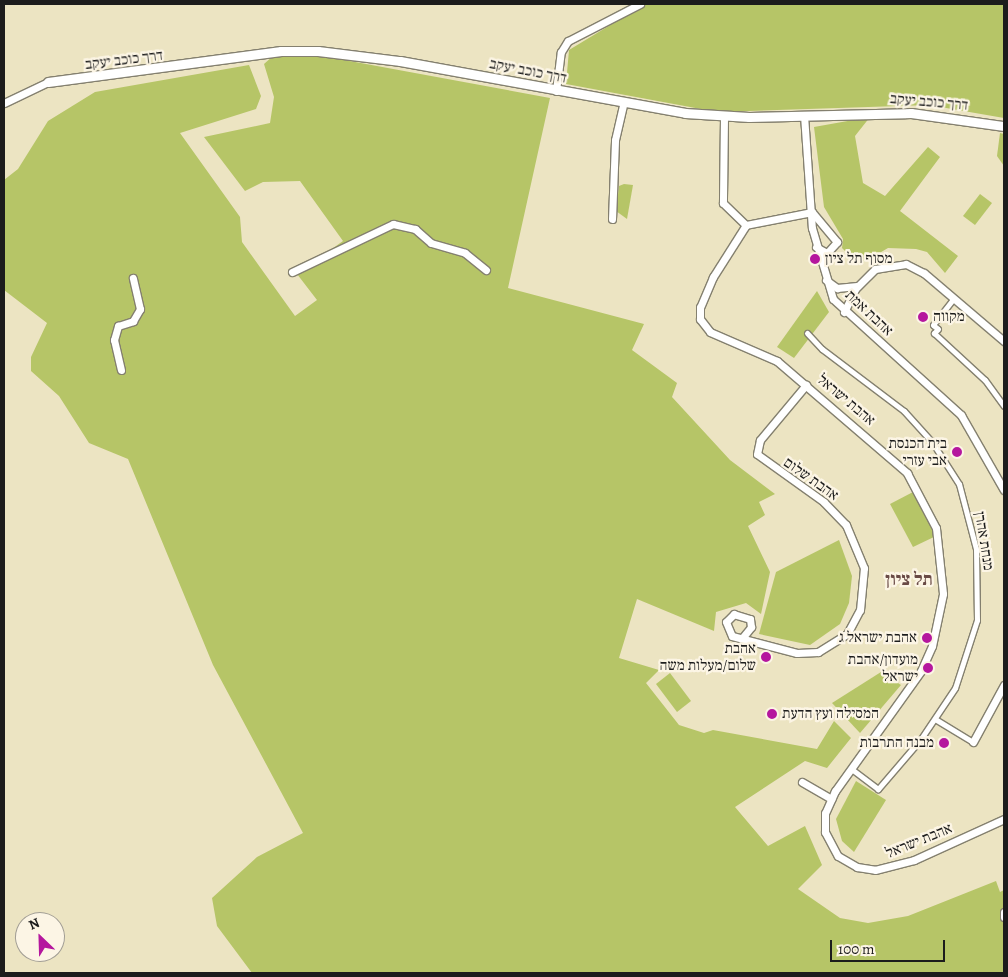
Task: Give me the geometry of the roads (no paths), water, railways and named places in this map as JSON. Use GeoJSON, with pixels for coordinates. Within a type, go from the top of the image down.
{"type":"FeatureCollection","features":[{"type":"Feature","properties":{"kind":"street"},"geometry":{"type":"LineString","coordinates":[[556,91],[561,52],[568,41],[640,4]]}},
{"type":"Feature","properties":{"kind":"street","name":"דרך כוכב יעקב"},"geometry":{"type":"LineString","coordinates":[[48,82],[281,51],[318,51],[400,61],[556,91],[724,117],[804,114],[937,114],[1004,126]]}},
{"type":"Feature","properties":{"kind":"street"},"geometry":{"type":"LineString","coordinates":[[4,103],[48,82]]}},
{"type":"Feature","properties":{"kind":"street"},"geometry":{"type":"LineString","coordinates":[[612,219],[615,140],[624,102]]}},
{"type":"Feature","properties":{"kind":"street","name":"אהבת אמת"},"geometry":{"type":"LineString","coordinates":[[804,114],[816,247],[826,280],[844,312],[961,415],[1004,490]]}},
{"type":"Feature","properties":{"kind":"street"},"geometry":{"type":"LineString","coordinates":[[724,117],[723,203],[746,225],[812,212],[837,242],[826,253],[816,247]]}},
{"type":"Feature","properties":{"kind":"street"},"geometry":{"type":"LineString","coordinates":[[292,272],[393,224],[414,229],[431,243],[464,253],[486,270]]}},
{"type":"Feature","properties":{"kind":"street","name":"אהבת ישראל"},"geometry":{"type":"LineString","coordinates":[[746,225],[713,277],[700,307],[700,319],[710,332],[769,357],[806,385],[907,473],[931,515],[942,557],[943,594],[928,658],[912,688],[851,769],[831,799],[824,823],[828,840],[838,856],[867,870],[899,866],[1004,819]]}},
{"type":"Feature","properties":{"kind":"street"},"geometry":{"type":"LineString","coordinates":[[844,312],[858,286],[875,269],[898,263],[924,273],[1004,341]]}},
{"type":"Feature","properties":{"kind":"street"},"geometry":{"type":"LineString","coordinates":[[121,370],[114,340],[118,326],[133,321],[140,309],[133,278]]}},
{"type":"Feature","properties":{"kind":"street"},"geometry":{"type":"LineString","coordinates":[[826,280],[837,288],[858,286]]}},
{"type":"Feature","properties":{"kind":"street"},"geometry":{"type":"LineString","coordinates":[[954,298],[933,325],[938,329],[934,333],[985,380],[1004,406]]}},
{"type":"Feature","properties":{"kind":"street","name":"מנחת אהרן"},"geometry":{"type":"LineString","coordinates":[[807,333],[822,350],[904,411],[949,465],[965,501],[976,549],[977,620],[965,668],[935,719],[878,789],[851,769]]}},
{"type":"Feature","properties":{"kind":"street","name":"אהבת שלום"},"geometry":{"type":"LineString","coordinates":[[760,644],[796,653],[829,647],[847,634],[863,594],[860,554],[846,525],[824,502],[756,454],[760,440],[806,385]]}},
{"type":"Feature","properties":{"kind":"street"},"geometry":{"type":"LineString","coordinates":[[731,616],[747,616],[750,632],[760,644],[729,633],[726,622],[731,616]]}},
{"type":"Feature","properties":{"kind":"street"},"geometry":{"type":"LineString","coordinates":[[743,637],[750,632]]}},
{"type":"Feature","properties":{"kind":"street"},"geometry":{"type":"LineString","coordinates":[[935,719],[973,742],[1004,685]]}},
{"type":"Feature","properties":{"kind":"street"},"geometry":{"type":"LineString","coordinates":[[802,782],[831,799]]}},
{"type":"Feature","properties":{"kind":"street"},"geometry":{"type":"LineString","coordinates":[[1004,912],[1004,917]]}},
{"type":"Feature","properties":{"kind":"place","name":"מסוף תל ציון"},"geometry":{"type":"Point","coordinates":[815,259]}},
{"type":"Feature","properties":{"kind":"place","name":"מקווה"},"geometry":{"type":"Point","coordinates":[923,317]}},
{"type":"Feature","properties":{"kind":"place","name":"בית הכנסת אבי עזרי"},"geometry":{"type":"Point","coordinates":[957,452]}},
{"type":"Feature","properties":{"kind":"place","name":"אהבת ישראל ג"},"geometry":{"type":"Point","coordinates":[927,638]}},
{"type":"Feature","properties":{"kind":"place","name":"אהבת שלום/מעלות משה"},"geometry":{"type":"Point","coordinates":[766,657]}},
{"type":"Feature","properties":{"kind":"place","name":"מועדון/אהבת ישראל"},"geometry":{"type":"Point","coordinates":[928,668]}},
{"type":"Feature","properties":{"kind":"place","name":"המסילה ועץ הדעת"},"geometry":{"type":"Point","coordinates":[772,714]}},
{"type":"Feature","properties":{"kind":"place","name":"מבנה התרבות"},"geometry":{"type":"Point","coordinates":[944,743]}},
{"type":"Feature","properties":{"kind":"district","name":"תל ציון"},"geometry":{"type":"Point","coordinates":[909,579]}}]}
